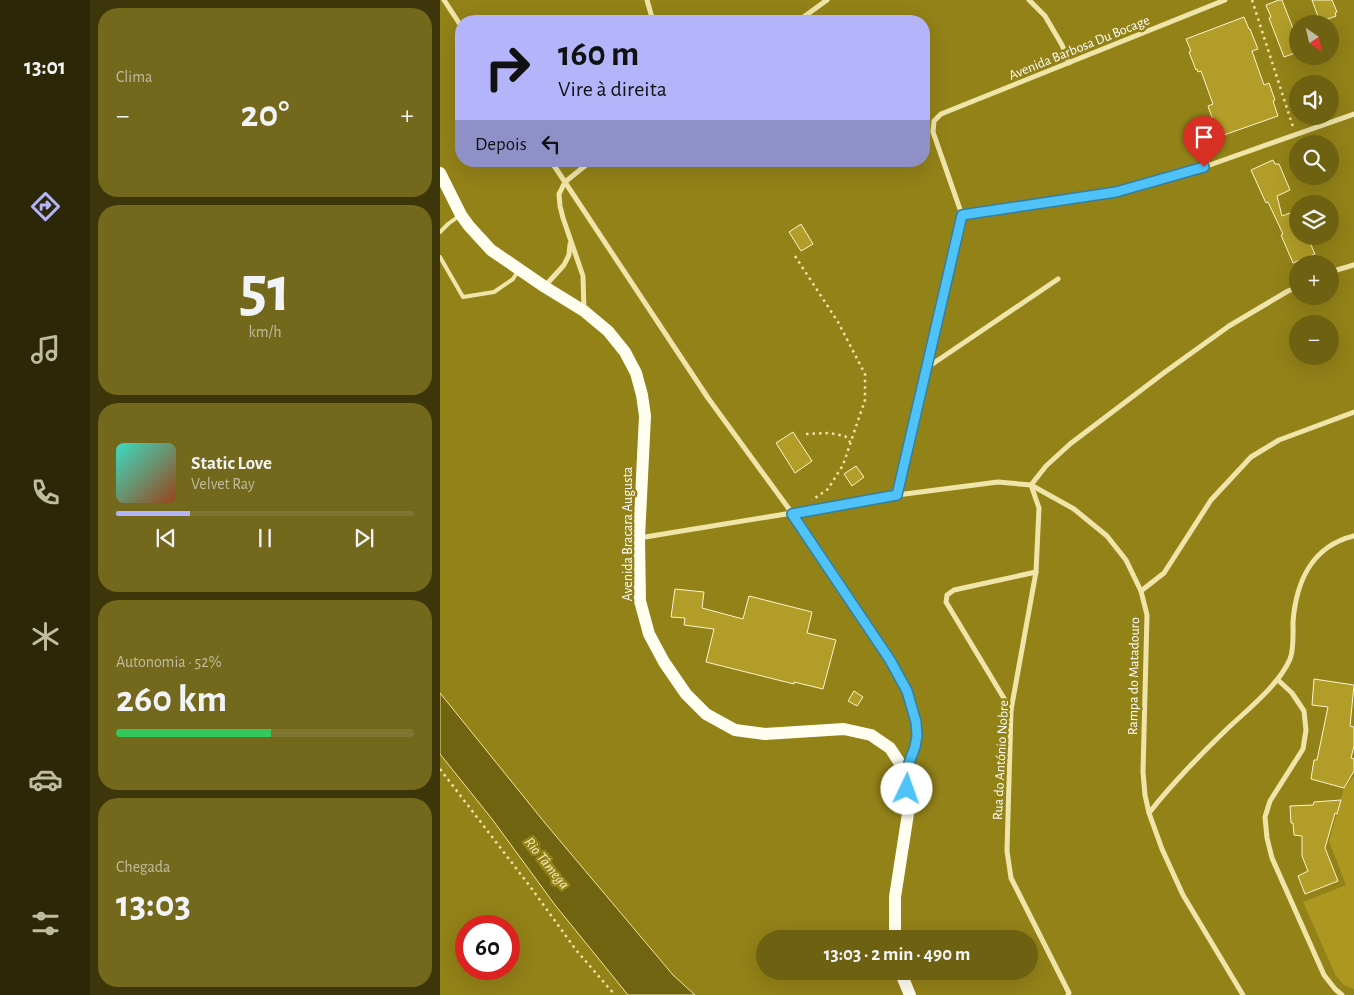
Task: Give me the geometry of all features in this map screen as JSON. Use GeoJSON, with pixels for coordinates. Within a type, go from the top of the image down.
{"type":"FeatureCollection","features":[{"type":"Feature","properties":{"kind":"main road","name":"Avenida Bracara Augusta"},"geometry":{"type":"LineString","coordinates":[[440,173],[469,226],[491,250],[584,311],[608,331],[624,352],[636,374],[645,416],[640,538],[640,601],[649,634],[664,662],[686,694],[706,714],[735,730],[765,734],[844,729],[871,735],[890,748],[906,771]]}},
{"type":"Feature","properties":{"kind":"main road"},"geometry":{"type":"LineString","coordinates":[[894,930],[895,898],[909,807],[906,771]]}},
{"type":"Feature","properties":{"kind":"main road"},"geometry":{"type":"LineString","coordinates":[[904,980],[910,995]]}},
{"type":"Feature","properties":{"kind":"street"},"geometry":{"type":"LineString","coordinates":[[444,0],[455,17]]}},
{"type":"Feature","properties":{"kind":"street"},"geometry":{"type":"LineString","coordinates":[[647,0],[652,15]]}},
{"type":"Feature","properties":{"kind":"street"},"geometry":{"type":"LineString","coordinates":[[806,15],[827,0]]}},
{"type":"Feature","properties":{"kind":"street"},"geometry":{"type":"LineString","coordinates":[[1029,0],[1045,16],[1062,45],[1069,63]]}},
{"type":"Feature","properties":{"kind":"street","name":"Avenida Barbosa Du Bocage"},"geometry":{"type":"LineString","coordinates":[[962,215],[933,132],[934,121],[941,114],[1225,0]]}},
{"type":"Feature","properties":{"kind":"street"},"geometry":{"type":"LineString","coordinates":[[897,495],[962,215],[1116,192],[1204,167],[1354,114]]}},
{"type":"Feature","properties":{"kind":"street"},"geometry":{"type":"LineString","coordinates":[[555,167],[712,404],[792,514],[890,660],[907,691],[916,722],[917,736],[906,771]]}},
{"type":"Feature","properties":{"kind":"street"},"geometry":{"type":"LineString","coordinates":[[583,167],[564,182],[559,194],[560,206],[583,276],[584,311]]}},
{"type":"Feature","properties":{"kind":"street"},"geometry":{"type":"LineString","coordinates":[[545,287],[564,265],[569,256],[571,240]]}},
{"type":"Feature","properties":{"kind":"street"},"geometry":{"type":"LineString","coordinates":[[1339,269],[1354,265]]}},
{"type":"Feature","properties":{"kind":"street"},"geometry":{"type":"LineString","coordinates":[[928,367],[1058,279]]}},
{"type":"Feature","properties":{"kind":"street"},"geometry":{"type":"LineString","coordinates":[[1031,485],[1046,466],[1070,444],[1165,372],[1229,326],[1289,291]]}},
{"type":"Feature","properties":{"kind":"street"},"geometry":{"type":"LineString","coordinates":[[1141,591],[1164,573],[1210,500],[1251,457],[1279,440],[1354,412]]}},
{"type":"Feature","properties":{"kind":"street","name":"Rampa do Matadouro"},"geometry":{"type":"LineString","coordinates":[[640,538],[897,495],[998,482],[1031,485],[1074,509],[1107,536],[1126,560],[1141,591],[1147,615],[1143,772],[1149,813],[1162,849],[1183,895],[1243,995]]}},
{"type":"Feature","properties":{"kind":"street","name":"Rua do António Nobre"},"geometry":{"type":"LineString","coordinates":[[1031,485],[1038,508],[1036,572],[1012,710],[1007,851],[1011,878],[1069,993],[1068,995]]}},
{"type":"Feature","properties":{"kind":"street"},"geometry":{"type":"LineString","coordinates":[[1149,813],[1188,766],[1278,680],[1291,658],[1294,606],[1299,586],[1309,566],[1325,548],[1345,538],[1354,536]]}},
{"type":"Feature","properties":{"kind":"street"},"geometry":{"type":"LineString","coordinates":[[1012,710],[946,602],[947,595],[954,590],[1036,572]]}},
{"type":"Feature","properties":{"kind":"street"},"geometry":{"type":"LineString","coordinates":[[1278,680],[1292,693],[1304,711],[1306,730],[1303,749],[1270,801],[1265,817],[1267,838],[1272,858],[1324,975],[1342,995]]}},
{"type":"Feature","properties":{"kind":"lane"},"geometry":{"type":"LineString","coordinates":[[440,232],[462,215]]}},
{"type":"Feature","properties":{"kind":"lane"},"geometry":{"type":"LineString","coordinates":[[440,257],[463,297],[494,292],[513,279],[519,269]]}},
{"type":"Feature","properties":{"kind":"path"},"geometry":{"type":"LineString","coordinates":[[1252,0],[1295,134]]}},
{"type":"Feature","properties":{"kind":"path"},"geometry":{"type":"LineString","coordinates":[[792,514],[828,489],[843,465],[865,400],[865,374],[838,322],[795,256]]}},
{"type":"Feature","properties":{"kind":"path"},"geometry":{"type":"LineString","coordinates":[[806,434],[829,432],[845,436],[850,442]]}},
{"type":"Feature","properties":{"kind":"path"},"geometry":{"type":"LineString","coordinates":[[440,769],[576,950],[614,995]]}},
{"type":"Feature","properties":{"kind":"shaded area"},"geometry":{"type":"Polygon","coordinates":[[[1354,777],[1354,989],[1344,985],[1336,976],[1303,902],[1346,885],[1329,841],[1344,788],[1354,777]]]}},
{"type":"Feature","properties":{"kind":"water","name":"Rio Tâmega"},"geometry":{"type":"Polygon","coordinates":[[[440,693],[545,823],[673,975],[695,995],[628,995],[555,905],[492,819],[440,754],[440,693]]]}},
{"type":"Feature","properties":{"kind":"building"},"geometry":{"type":"Polygon","coordinates":[[[1282,0],[1289,18],[1289,55],[1284,57],[1266,5],[1282,0]]]}},
{"type":"Feature","properties":{"kind":"building"},"geometry":{"type":"Polygon","coordinates":[[[1312,0],[1332,0],[1337,12],[1336,15],[1317,15],[1312,0]]]}},
{"type":"Feature","properties":{"kind":"building"},"geometry":{"type":"Polygon","coordinates":[[[1244,17],[1258,49],[1252,51],[1264,85],[1269,83],[1278,116],[1221,136],[1208,106],[1213,104],[1201,71],[1198,72],[1196,70],[1186,39],[1244,17]]]}},
{"type":"Feature","properties":{"kind":"building"},"geometry":{"type":"Polygon","coordinates":[[[1273,160],[1275,164],[1279,164],[1290,190],[1277,196],[1282,216],[1289,213],[1289,245],[1311,245],[1315,254],[1290,255],[1281,235],[1283,234],[1251,170],[1273,160]]]}},
{"type":"Feature","properties":{"kind":"building"},"geometry":{"type":"Polygon","coordinates":[[[801,224],[813,244],[801,251],[789,232],[801,224]]]}},
{"type":"Feature","properties":{"kind":"building"},"geometry":{"type":"Polygon","coordinates":[[[793,432],[812,461],[795,473],[776,443],[793,432]]]}},
{"type":"Feature","properties":{"kind":"building"},"geometry":{"type":"Polygon","coordinates":[[[856,466],[864,477],[852,486],[844,474],[856,466]]]}},
{"type":"Feature","properties":{"kind":"building"},"geometry":{"type":"Polygon","coordinates":[[[675,589],[704,592],[702,608],[743,619],[749,596],[812,612],[807,633],[836,640],[823,689],[794,682],[794,684],[706,662],[714,629],[684,625],[685,618],[671,617],[675,589]]]}},
{"type":"Feature","properties":{"kind":"building"},"geometry":{"type":"Polygon","coordinates":[[[1314,679],[1354,685],[1350,726],[1354,727],[1354,746],[1351,758],[1354,759],[1354,771],[1344,788],[1311,779],[1328,707],[1312,705],[1314,679]]]}},
{"type":"Feature","properties":{"kind":"building"},"geometry":{"type":"Polygon","coordinates":[[[854,691],[863,697],[857,706],[848,701],[854,691]]]}},
{"type":"Feature","properties":{"kind":"building"},"geometry":{"type":"Polygon","coordinates":[[[1341,800],[1337,814],[1335,813],[1325,848],[1338,881],[1305,894],[1298,876],[1308,871],[1302,856],[1302,836],[1294,835],[1290,806],[1313,805],[1314,802],[1341,800]]]}},
{"type":"Feature","properties":{"kind":"route"},"geometry":{"type":"LineString","coordinates":[[907,789],[906,771],[917,736],[916,722],[907,691],[890,660],[792,514],[897,495],[962,215],[1116,192],[1204,167]]}}]}
